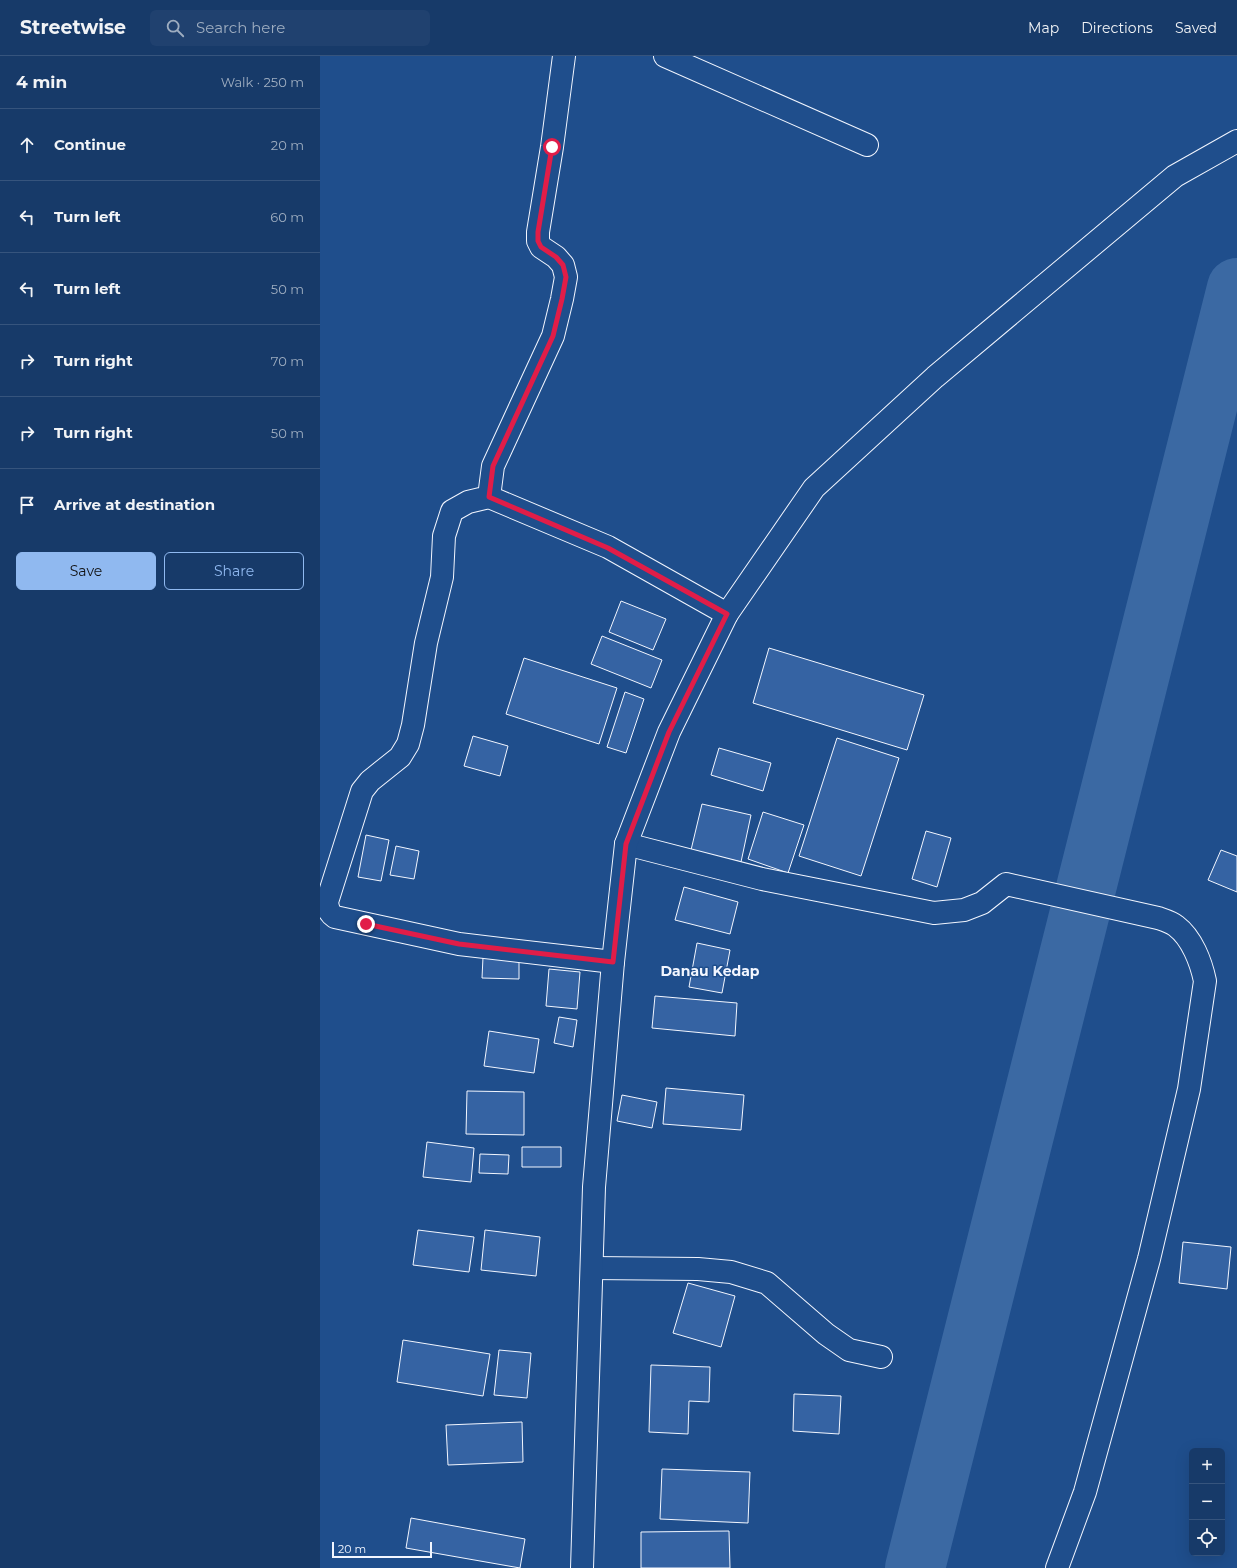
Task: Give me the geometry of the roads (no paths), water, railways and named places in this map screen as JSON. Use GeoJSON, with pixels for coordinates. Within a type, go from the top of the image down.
{"type":"FeatureCollection","features":[{"type":"Feature","properties":{"kind":"street"},"geometry":{"type":"LineString","coordinates":[[489,497],[493,466],[553,336],[566,277],[563,265],[556,257],[541,247],[538,241],[538,232],[552,147],[564,56]]}},
{"type":"Feature","properties":{"kind":"street"},"geometry":{"type":"LineString","coordinates":[[666,56],[867,145]]}},
{"type":"Feature","properties":{"kind":"street"},"geometry":{"type":"LineString","coordinates":[[582,1568],[594,1187],[613,962],[626,844],[669,732],[727,614],[814,488],[935,377],[1175,176],[1237,141]]}},
{"type":"Feature","properties":{"kind":"street"},"geometry":{"type":"LineString","coordinates":[[613,962],[459,944],[335,917],[330,913],[328,908],[327,902],[362,791],[370,781],[400,757],[408,744],[413,725],[426,643],[442,578],[444,536],[452,511],[468,502],[489,497],[608,548],[727,614]]}},
{"type":"Feature","properties":{"kind":"street"},"geometry":{"type":"LineString","coordinates":[[626,844],[762,879],[934,913],[964,910],[982,903],[1006,884],[1158,918],[1176,925],[1192,944],[1201,964],[1205,981],[1185,1104],[1142,1282],[1086,1492],[1057,1568]]}},
{"type":"Feature","properties":{"kind":"street"},"geometry":{"type":"LineString","coordinates":[[592,1268],[698,1269],[731,1272],[767,1283],[826,1334],[849,1350],[882,1357]]}},
{"type":"Feature","properties":{"kind":"waterway"},"geometry":{"type":"LineString","coordinates":[[915,1568],[1237,288]]}},
{"type":"Feature","properties":{"kind":"district","name":"Danau Kedap"},"geometry":{"type":"Point","coordinates":[710,971]}}]}
